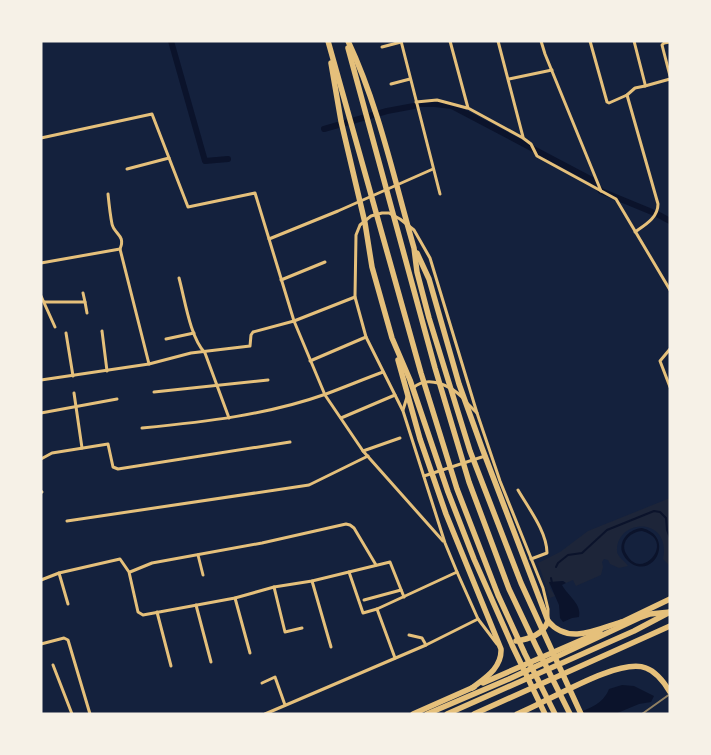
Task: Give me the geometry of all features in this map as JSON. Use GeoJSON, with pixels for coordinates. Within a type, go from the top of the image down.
{"type":"FeatureCollection","features":[{"type":"Feature","properties":{"kind":"highway"},"geometry":{"type":"LineString","coordinates":[[328,41],[341,121],[365,223],[376,280],[420,439],[460,553],[501,649],[500,659],[495,668],[472,688]]}},
{"type":"Feature","properties":{"kind":"highway"},"geometry":{"type":"LineString","coordinates":[[328,41],[421,373],[456,489],[498,595],[555,714]]}},
{"type":"Feature","properties":{"kind":"highway"},"geometry":{"type":"LineString","coordinates":[[347,41],[364,77],[375,107],[414,248],[429,318],[470,451],[521,583],[581,714]]}},
{"type":"Feature","properties":{"kind":"highway"},"geometry":{"type":"LineString","coordinates":[[347,41],[435,368],[469,482],[509,589],[570,714]]}},
{"type":"Feature","properties":{"kind":"highway"},"geometry":{"type":"LineString","coordinates":[[414,248],[429,279],[459,384],[548,621],[557,630],[569,635],[585,633],[621,622]]}},
{"type":"Feature","properties":{"kind":"highway"},"geometry":{"type":"LineString","coordinates":[[392,338],[412,387],[448,492],[474,559],[545,714]]}},
{"type":"Feature","properties":{"kind":"highway"},"geometry":{"type":"LineString","coordinates":[[444,470],[467,532],[512,639],[515,642],[530,638],[545,628],[548,621]]}},
{"type":"Feature","properties":{"kind":"highway"},"geometry":{"type":"LineString","coordinates":[[413,714],[670,599]]}},
{"type":"Feature","properties":{"kind":"highway"},"geometry":{"type":"LineString","coordinates":[[426,714],[543,663],[639,618],[650,614],[670,612]]}},
{"type":"Feature","properties":{"kind":"highway"},"geometry":{"type":"LineString","coordinates":[[446,714],[634,631],[670,612]]}},
{"type":"Feature","properties":{"kind":"highway"},"geometry":{"type":"LineString","coordinates":[[474,714],[670,626]]}},
{"type":"Feature","properties":{"kind":"highway"},"geometry":{"type":"LineString","coordinates":[[517,714],[584,682],[626,666],[645,667],[664,683],[670,692]]}},
{"type":"Feature","properties":{"kind":"street"},"geometry":{"type":"LineString","coordinates":[[450,41],[468,108]]}},
{"type":"Feature","properties":{"kind":"street"},"geometry":{"type":"LineString","coordinates":[[498,41],[523,138]]}},
{"type":"Feature","properties":{"kind":"street"},"geometry":{"type":"LineString","coordinates":[[542,41],[600,189]]}},
{"type":"Feature","properties":{"kind":"street"},"geometry":{"type":"LineString","coordinates":[[590,41],[607,102],[609,103],[627,95],[635,88],[670,77],[662,45],[670,42]]}},
{"type":"Feature","properties":{"kind":"street"},"geometry":{"type":"LineString","coordinates":[[634,41],[645,86]]}},
{"type":"Feature","properties":{"kind":"street"},"geometry":{"type":"LineString","coordinates":[[382,47],[401,42],[440,194]]}},
{"type":"Feature","properties":{"kind":"street"},"geometry":{"type":"LineString","coordinates":[[508,79],[552,70]]}},
{"type":"Feature","properties":{"kind":"street"},"geometry":{"type":"LineString","coordinates":[[391,84],[410,79]]}},
{"type":"Feature","properties":{"kind":"street"},"geometry":{"type":"LineString","coordinates":[[627,95],[658,204],[658,211],[655,215],[635,232]]}},
{"type":"Feature","properties":{"kind":"street"},"geometry":{"type":"LineString","coordinates":[[416,102],[437,100],[468,108],[523,138],[531,144],[536,154],[616,199],[670,290]]}},
{"type":"Feature","properties":{"kind":"street"},"geometry":{"type":"LineString","coordinates":[[41,138],[152,114],[188,207],[255,193],[294,321],[325,395],[363,451],[445,543]]}},
{"type":"Feature","properties":{"kind":"street"},"geometry":{"type":"LineString","coordinates":[[127,169],[169,158]]}},
{"type":"Feature","properties":{"kind":"street"},"geometry":{"type":"LineString","coordinates":[[269,239],[433,170]]}},
{"type":"Feature","properties":{"kind":"street"},"geometry":{"type":"LineString","coordinates":[[108,194],[112,225],[121,237],[122,245],[120,249],[149,364]]}},
{"type":"Feature","properties":{"kind":"street"},"geometry":{"type":"LineString","coordinates":[[501,649],[478,619],[457,572],[445,543],[403,411],[366,337],[355,298],[356,235],[365,219],[382,213],[400,219],[414,230],[430,258],[491,458],[543,588],[548,609],[548,621]]}},
{"type":"Feature","properties":{"kind":"street"},"geometry":{"type":"LineString","coordinates":[[41,263],[120,249]]}},
{"type":"Feature","properties":{"kind":"street"},"geometry":{"type":"LineString","coordinates":[[281,280],[324,262]]}},
{"type":"Feature","properties":{"kind":"street"},"geometry":{"type":"LineString","coordinates":[[179,278],[198,345],[205,353],[228,418]]}},
{"type":"Feature","properties":{"kind":"street"},"geometry":{"type":"LineString","coordinates":[[666,284],[670,279]]}},
{"type":"Feature","properties":{"kind":"street"},"geometry":{"type":"LineString","coordinates":[[83,293],[87,313]]}},
{"type":"Feature","properties":{"kind":"street"},"geometry":{"type":"LineString","coordinates":[[41,297],[55,327]]}},
{"type":"Feature","properties":{"kind":"street"},"geometry":{"type":"LineString","coordinates":[[41,380],[149,364],[191,353],[205,353],[250,346],[253,332],[294,321],[355,298]]}},
{"type":"Feature","properties":{"kind":"street"},"geometry":{"type":"LineString","coordinates":[[44,302],[85,302]]}},
{"type":"Feature","properties":{"kind":"street"},"geometry":{"type":"LineString","coordinates":[[102,331],[107,371]]}},
{"type":"Feature","properties":{"kind":"street"},"geometry":{"type":"LineString","coordinates":[[66,333],[73,376]]}},
{"type":"Feature","properties":{"kind":"street"},"geometry":{"type":"LineString","coordinates":[[166,339],[194,333]]}},
{"type":"Feature","properties":{"kind":"street"},"geometry":{"type":"LineString","coordinates":[[310,361],[366,337]]}},
{"type":"Feature","properties":{"kind":"street"},"geometry":{"type":"LineString","coordinates":[[670,349],[660,362],[670,387]]}},
{"type":"Feature","properties":{"kind":"street"},"geometry":{"type":"LineString","coordinates":[[142,428],[207,422],[262,412],[325,395],[383,372]]}},
{"type":"Feature","properties":{"kind":"street"},"geometry":{"type":"LineString","coordinates":[[154,392],[268,380]]}},
{"type":"Feature","properties":{"kind":"street"},"geometry":{"type":"LineString","coordinates":[[403,411],[406,400],[413,388],[422,382],[430,382],[443,384],[454,390],[477,413]]}},
{"type":"Feature","properties":{"kind":"street"},"geometry":{"type":"LineString","coordinates":[[74,393],[82,448]]}},
{"type":"Feature","properties":{"kind":"street"},"geometry":{"type":"LineString","coordinates":[[341,418],[395,395]]}},
{"type":"Feature","properties":{"kind":"street"},"geometry":{"type":"LineString","coordinates":[[41,413],[117,399]]}},
{"type":"Feature","properties":{"kind":"street"},"geometry":{"type":"LineString","coordinates":[[363,451],[400,438]]}},
{"type":"Feature","properties":{"kind":"street"},"geometry":{"type":"LineString","coordinates":[[41,458],[52,453],[108,444],[113,467],[118,469],[290,442]]}},
{"type":"Feature","properties":{"kind":"street"},"geometry":{"type":"LineString","coordinates":[[67,521],[309,485],[368,456]]}},
{"type":"Feature","properties":{"kind":"street"},"geometry":{"type":"LineString","coordinates":[[424,476],[482,456],[491,458]]}},
{"type":"Feature","properties":{"kind":"street"},"geometry":{"type":"LineString","coordinates":[[518,490],[544,535],[547,550],[547,553],[531,559]]}},
{"type":"Feature","properties":{"kind":"street"},"geometry":{"type":"LineString","coordinates":[[129,572],[152,563],[262,543],[348,524],[354,528],[376,565]]}},
{"type":"Feature","properties":{"kind":"street"},"geometry":{"type":"LineString","coordinates":[[198,555],[203,575]]}},
{"type":"Feature","properties":{"kind":"street"},"geometry":{"type":"LineString","coordinates":[[41,580],[59,573],[120,559],[129,572],[140,614],[235,598],[274,587],[312,581],[376,565],[392,563],[404,597]]}},
{"type":"Feature","properties":{"kind":"street"},"geometry":{"type":"LineString","coordinates":[[349,572],[362,613],[377,609],[457,572]]}},
{"type":"Feature","properties":{"kind":"street"},"geometry":{"type":"LineString","coordinates":[[59,573],[68,604]]}},
{"type":"Feature","properties":{"kind":"street"},"geometry":{"type":"LineString","coordinates":[[312,581],[332,648]]}},
{"type":"Feature","properties":{"kind":"street"},"geometry":{"type":"LineString","coordinates":[[274,587],[285,632],[302,628]]}},
{"type":"Feature","properties":{"kind":"street"},"geometry":{"type":"LineString","coordinates":[[364,600],[401,590]]}},
{"type":"Feature","properties":{"kind":"street"},"geometry":{"type":"LineString","coordinates":[[235,598],[250,653]]}},
{"type":"Feature","properties":{"kind":"street"},"geometry":{"type":"LineString","coordinates":[[196,605],[211,662]]}},
{"type":"Feature","properties":{"kind":"street"},"geometry":{"type":"LineString","coordinates":[[377,609],[395,658]]}},
{"type":"Feature","properties":{"kind":"street"},"geometry":{"type":"LineString","coordinates":[[157,612],[171,666]]}},
{"type":"Feature","properties":{"kind":"street"},"geometry":{"type":"LineString","coordinates":[[265,714],[426,645],[478,619]]}},
{"type":"Feature","properties":{"kind":"street"},"geometry":{"type":"LineString","coordinates":[[409,634],[422,638],[426,645]]}},
{"type":"Feature","properties":{"kind":"street"},"geometry":{"type":"LineString","coordinates":[[41,644],[64,638],[68,640],[90,714]]}},
{"type":"Feature","properties":{"kind":"street"},"geometry":{"type":"LineString","coordinates":[[53,664],[72,714]]}},
{"type":"Feature","properties":{"kind":"street"},"geometry":{"type":"LineString","coordinates":[[262,683],[275,677],[285,705]]}},
{"type":"Feature","properties":{"kind":"shaded area"},"geometry":{"type":"Polygon","coordinates":[[[670,498],[670,566],[663,559],[664,545],[659,535],[652,529],[643,526],[633,528],[625,532],[619,540],[617,551],[618,555],[628,566],[619,568],[604,559],[601,575],[576,586],[573,580],[566,583],[563,581],[549,583],[555,596],[550,598],[538,563],[560,552],[588,531],[670,498]]]}},
{"type":"Feature","properties":{"kind":"shaded area"},"geometry":{"type":"Polygon","coordinates":[[[642,528],[652,532],[657,539],[659,546],[658,554],[654,560],[648,565],[641,567],[632,564],[622,552],[622,543],[626,536],[633,530],[642,528]],[[642,531],[633,533],[627,539],[624,546],[625,551],[633,562],[641,564],[648,562],[653,556],[657,550],[657,542],[652,536],[642,531]]]}},
{"type":"Feature","properties":{"kind":"shaded area"},"geometry":{"type":"Polygon","coordinates":[[[563,581],[566,583],[562,585],[577,604],[579,617],[563,622],[560,618],[559,605],[549,582],[563,581]]]}},
{"type":"Feature","properties":{"kind":"shaded area"},"geometry":{"type":"Polygon","coordinates":[[[622,685],[634,686],[654,696],[651,702],[639,704],[615,714],[575,714],[600,702],[609,689],[622,685]]]}},
{"type":"Feature","properties":{"kind":"waterway"},"geometry":{"type":"LineString","coordinates":[[171,41],[205,161],[228,159]]}},
{"type":"Feature","properties":{"kind":"waterway"},"geometry":{"type":"LineString","coordinates":[[421,104],[452,106],[592,180],[601,191],[652,212]]}},
{"type":"Feature","properties":{"kind":"waterway"},"geometry":{"type":"LineString","coordinates":[[324,129],[387,111],[414,106]]}},
{"type":"Feature","properties":{"kind":"waterway"},"geometry":{"type":"LineString","coordinates":[[657,214],[670,221]]}},
{"type":"Feature","properties":{"kind":"waterway"},"geometry":{"type":"LineString","coordinates":[[556,567],[568,555],[582,553],[607,530],[654,511],[660,512],[666,518],[670,538]]}},
{"type":"Feature","properties":{"kind":"waterway"},"geometry":{"type":"LineString","coordinates":[[551,578],[552,583]]}},
{"type":"Feature","properties":{"kind":"railway"},"geometry":{"type":"LineString","coordinates":[[642,714],[670,694]]}}]}
